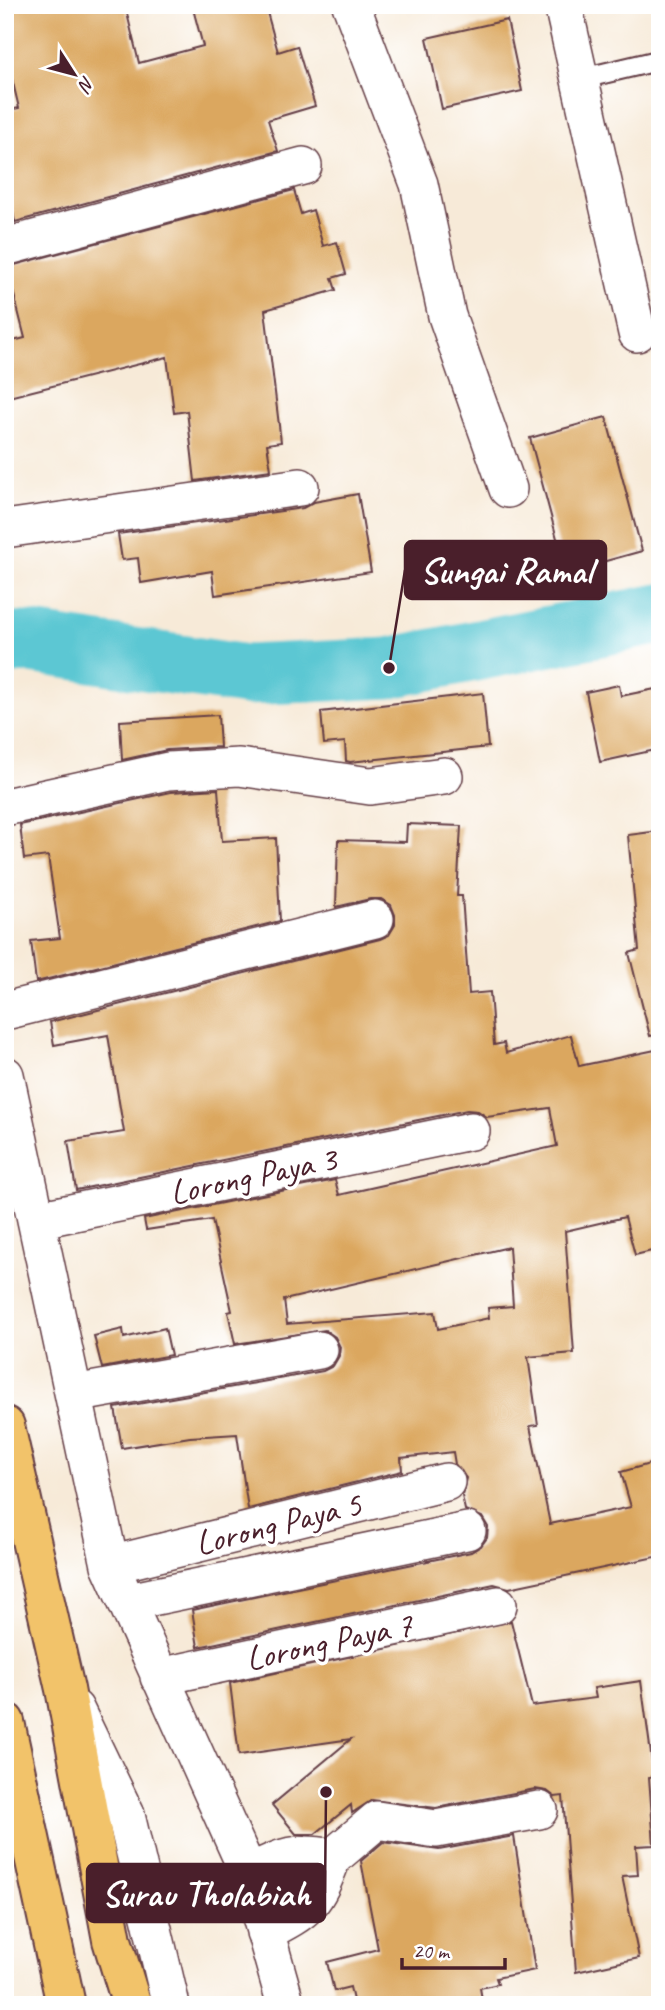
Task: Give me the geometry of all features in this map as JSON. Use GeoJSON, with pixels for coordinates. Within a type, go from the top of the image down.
{"type":"FeatureCollection","features":[{"type":"Feature","properties":{"kind":"highway"},"geometry":{"type":"LineString","coordinates":[[5,1426],[65,1689],[112,1940],[132,2005]]}},
{"type":"Feature","properties":{"kind":"highway"},"geometry":{"type":"LineString","coordinates":[[5,1722],[66,2005]]}},
{"type":"Feature","properties":{"kind":"street"},"geometry":{"type":"LineString","coordinates":[[351,5],[419,184],[447,316],[509,489]]}},
{"type":"Feature","properties":{"kind":"street"},"geometry":{"type":"LineString","coordinates":[[563,5],[637,333]]}},
{"type":"Feature","properties":{"kind":"street"},"geometry":{"type":"LineString","coordinates":[[5,247],[303,166]]}},
{"type":"Feature","properties":{"kind":"street"},"geometry":{"type":"LineString","coordinates":[[5,529],[300,487]]}},
{"type":"Feature","properties":{"kind":"street"},"geometry":{"type":"LineString","coordinates":[[5,807],[168,771],[239,767],[370,786],[444,776]]}},
{"type":"Feature","properties":{"kind":"street"},"geometry":{"type":"LineString","coordinates":[[5,1011],[375,919]]}},
{"type":"Feature","properties":{"kind":"street"},"geometry":{"type":"LineString","coordinates":[[5,1075],[110,1564],[249,1874],[286,2005]]}},
{"type":"Feature","properties":{"kind":"street","name":"Lorong Paya 3"},"geometry":{"type":"LineString","coordinates":[[36,1220],[471,1131]]}},
{"type":"Feature","properties":{"kind":"street"},"geometry":{"type":"LineString","coordinates":[[74,1394],[319,1350]]}},
{"type":"Feature","properties":{"kind":"street","name":"Lorong Paya 5"},"geometry":{"type":"LineString","coordinates":[[110,1564],[446,1482]]}},
{"type":"Feature","properties":{"kind":"street"},"geometry":{"type":"LineString","coordinates":[[128,1602],[467,1531]]}},
{"type":"Feature","properties":{"kind":"street","name":"Lorong Paya 7"},"geometry":{"type":"LineString","coordinates":[[159,1677],[499,1605]]}},
{"type":"Feature","properties":{"kind":"street"},"geometry":{"type":"LineString","coordinates":[[65,1689],[126,1815],[171,2005]]}},
{"type":"Feature","properties":{"kind":"street"},"geometry":{"type":"LineString","coordinates":[[265,1932],[303,1913],[321,1889],[332,1858],[377,1820],[436,1829],[539,1810]]}},
{"type":"Feature","properties":{"kind":"street"},"geometry":{"type":"LineString","coordinates":[[249,1874],[276,1859],[304,1853],[332,1858]]}},
{"type":"Feature","properties":{"kind":"lane"},"geometry":{"type":"LineString","coordinates":[[580,79],[660,60]]}},
{"type":"Feature","properties":{"kind":"building"},"geometry":{"type":"Polygon","coordinates":[[[5,5],[125,5],[139,63],[203,46],[192,5],[265,5],[278,52],[297,46],[315,106],[268,120],[278,151],[15,222],[5,174],[5,111],[19,108],[5,49],[5,5]]]}},
{"type":"Feature","properties":{"kind":"building"},"geometry":{"type":"Polygon","coordinates":[[[507,20],[522,91],[442,109],[427,38],[507,20]]]}},
{"type":"Feature","properties":{"kind":"building"},"geometry":{"type":"Polygon","coordinates":[[[294,190],[301,214],[313,210],[323,246],[337,242],[346,274],[332,278],[336,290],[265,310],[281,442],[267,444],[271,470],[195,481],[187,411],[174,413],[167,357],[5,398],[5,343],[25,338],[7,267],[294,190]]]}},
{"type":"Feature","properties":{"kind":"building"},"geometry":{"type":"Polygon","coordinates":[[[606,417],[642,551],[566,572],[530,438],[606,417]]]}},
{"type":"Feature","properties":{"kind":"building"},"geometry":{"type":"Polygon","coordinates":[[[358,494],[371,572],[215,595],[212,571],[141,583],[138,558],[122,560],[118,534],[303,508],[314,502],[358,494]]]}},
{"type":"Feature","properties":{"kind":"building"},"geometry":{"type":"Polygon","coordinates":[[[619,685],[621,696],[660,688],[660,749],[600,762],[586,692],[619,685]]]}},
{"type":"Feature","properties":{"kind":"building"},"geometry":{"type":"Polygon","coordinates":[[[483,693],[488,747],[350,762],[346,761],[345,742],[324,744],[321,712],[483,693]]]}},
{"type":"Feature","properties":{"kind":"building"},"geometry":{"type":"Polygon","coordinates":[[[218,715],[220,747],[167,750],[122,760],[120,721],[218,715]]]}},
{"type":"Feature","properties":{"kind":"building"},"geometry":{"type":"Polygon","coordinates":[[[218,789],[222,841],[276,838],[280,921],[36,982],[31,941],[60,938],[48,856],[24,859],[20,825],[171,792],[218,789]]]}},
{"type":"Feature","properties":{"kind":"building"},"geometry":{"type":"Polygon","coordinates":[[[407,824],[461,826],[457,896],[462,896],[469,994],[490,992],[494,1045],[504,1043],[506,1053],[571,1035],[579,1066],[660,1049],[660,1249],[635,1255],[625,1217],[565,1231],[574,1353],[528,1357],[538,1425],[530,1426],[550,1524],[631,1507],[621,1472],[660,1461],[660,1556],[509,1588],[494,1584],[198,1647],[192,1610],[471,1552],[487,1538],[488,1527],[482,1517],[465,1510],[462,1496],[466,1478],[455,1464],[453,1452],[401,1458],[402,1471],[248,1509],[237,1434],[190,1437],[122,1448],[115,1408],[323,1371],[333,1366],[339,1356],[340,1347],[335,1337],[325,1330],[235,1344],[228,1312],[232,1311],[212,1220],[146,1230],[144,1219],[335,1180],[339,1195],[557,1146],[550,1108],[487,1117],[478,1111],[467,1110],[76,1190],[68,1141],[124,1132],[108,1035],[54,1045],[50,1022],[389,935],[395,925],[395,915],[391,905],[381,899],[336,907],[338,840],[406,842],[407,824]],[[509,1247],[284,1300],[287,1324],[435,1312],[438,1329],[489,1318],[488,1308],[513,1306],[509,1247]]]}},
{"type":"Feature","properties":{"kind":"building"},"geometry":{"type":"Polygon","coordinates":[[[660,831],[660,1034],[650,1036],[629,953],[639,950],[628,835],[660,831]]]}},
{"type":"Feature","properties":{"kind":"building"},"geometry":{"type":"Polygon","coordinates":[[[165,1328],[171,1355],[102,1368],[94,1336],[123,1329],[124,1338],[165,1328]]]}},
{"type":"Feature","properties":{"kind":"building"},"geometry":{"type":"Polygon","coordinates":[[[511,1621],[532,1706],[596,1698],[594,1688],[641,1681],[654,1776],[649,1777],[654,1845],[636,1846],[638,1875],[622,1876],[639,1958],[576,1972],[563,1796],[555,1797],[547,1791],[535,1789],[436,1808],[372,1800],[352,1813],[351,1805],[315,1834],[296,1834],[272,1805],[351,1739],[239,1755],[230,1683],[511,1621]]]}},
{"type":"Feature","properties":{"kind":"building"},"geometry":{"type":"Polygon","coordinates":[[[514,1836],[535,1970],[496,1978],[498,1984],[480,1988],[483,2005],[354,2005],[350,1987],[334,1991],[327,1962],[378,1949],[361,1861],[383,1842],[439,1850],[514,1836]]]}},
{"type":"Feature","properties":{"kind":"waterway"},"geometry":{"type":"LineString","coordinates":[[5,644],[25,642],[246,675],[389,668],[660,614]]}},
{"type":"Feature","properties":{"kind":"place","name":"Sungai Ramal"},"geometry":{"type":"Point","coordinates":[389,668]}},
{"type":"Feature","properties":{"kind":"place","name":"Surau Tholabiah"},"geometry":{"type":"Point","coordinates":[326,1792]}}]}
